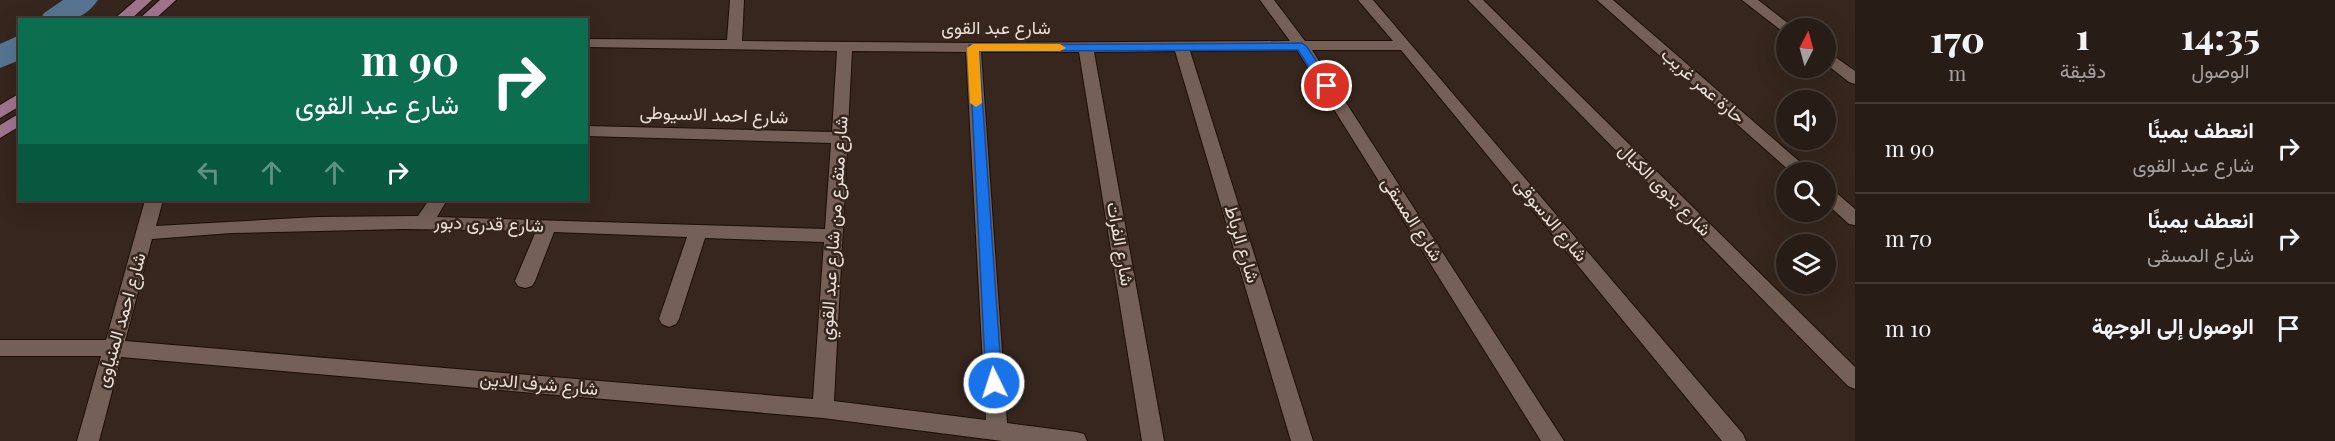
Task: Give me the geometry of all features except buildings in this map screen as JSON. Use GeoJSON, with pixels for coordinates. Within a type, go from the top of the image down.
{"type":"FeatureCollection","features":[{"type":"Feature","properties":{"kind":"main road"},"geometry":{"type":"LineString","coordinates":[[122,18],[145,0]]}},
{"type":"Feature","properties":{"kind":"main road"},"geometry":{"type":"LineString","coordinates":[[147,18],[169,0]]}},
{"type":"Feature","properties":{"kind":"main road"},"geometry":{"type":"LineString","coordinates":[[0,113],[18,100]]}},
{"type":"Feature","properties":{"kind":"main road"},"geometry":{"type":"LineString","coordinates":[[0,133],[18,119]]}},
{"type":"Feature","properties":{"kind":"street"},"geometry":{"type":"LineString","coordinates":[[734,45],[737,0]]}},
{"type":"Feature","properties":{"kind":"street","name":"شارع المسقى"},"geometry":{"type":"LineString","coordinates":[[1267,0],[1302,47],[1553,441]]}},
{"type":"Feature","properties":{"kind":"street","name":"شارع الدسوقى"},"geometry":{"type":"LineString","coordinates":[[1365,0],[1735,441]]}},
{"type":"Feature","properties":{"kind":"street","name":"شارع بدوى الكيال"},"geometry":{"type":"LineString","coordinates":[[1475,0],[1855,380]]}},
{"type":"Feature","properties":{"kind":"street","name":"حارة عمر غريب"},"geometry":{"type":"LineString","coordinates":[[1604,0],[1790,162]]}},
{"type":"Feature","properties":{"kind":"street"},"geometry":{"type":"LineString","coordinates":[[1749,0],[1776,20]]}},
{"type":"Feature","properties":{"kind":"street","name":"شارع عبد القوى"},"geometry":{"type":"LineString","coordinates":[[588,43],[973,48],[1405,45]]}},
{"type":"Feature","properties":{"kind":"street","name":"شارع متفرع من شارع عبد القوي"},"geometry":{"type":"LineString","coordinates":[[823,409],[845,46]]}},
{"type":"Feature","properties":{"kind":"street","name":"شارع الرباط"},"geometry":{"type":"LineString","coordinates":[[1181,47],[1302,441]]}},
{"type":"Feature","properties":{"kind":"street"},"geometry":{"type":"LineString","coordinates":[[973,48],[997,431]]}},
{"type":"Feature","properties":{"kind":"street","name":"شارع الفرات"},"geometry":{"type":"LineString","coordinates":[[1086,48],[1153,441]]}},
{"type":"Feature","properties":{"kind":"street"},"geometry":{"type":"LineString","coordinates":[[1836,65],[1855,79]]}},
{"type":"Feature","properties":{"kind":"street","name":"شارع احمد الاسيوطى"},"geometry":{"type":"LineString","coordinates":[[588,131],[840,138]]}},
{"type":"Feature","properties":{"kind":"street","name":"شارع احمد المنياوى"},"geometry":{"type":"LineString","coordinates":[[88,441],[154,201]]}},
{"type":"Feature","properties":{"kind":"street"},"geometry":{"type":"LineString","coordinates":[[424,222],[437,201]]}},
{"type":"Feature","properties":{"kind":"street"},"geometry":{"type":"LineString","coordinates":[[1836,203],[1855,219]]}},
{"type":"Feature","properties":{"kind":"street","name":"شارع قدرى دبور"},"geometry":{"type":"LineString","coordinates":[[146,233],[271,224],[424,222],[832,236]]}},
{"type":"Feature","properties":{"kind":"street"},"geometry":{"type":"LineString","coordinates":[[525,281],[547,226]]}},
{"type":"Feature","properties":{"kind":"street"},"geometry":{"type":"LineString","coordinates":[[669,319],[698,231]]}},
{"type":"Feature","properties":{"kind":"street","name":"شارع شرف الدين"},"geometry":{"type":"LineString","coordinates":[[0,348],[113,348],[823,409],[1076,441]]}},
{"type":"Feature","properties":{"kind":"waterway"},"geometry":{"type":"LineString","coordinates":[[58,18],[83,0]]}},
{"type":"Feature","properties":{"kind":"waterway"},"geometry":{"type":"LineString","coordinates":[[0,58],[18,46]]}},
{"type":"Feature","properties":{"kind":"slow traffic"},"geometry":{"type":"LineString","coordinates":[[976,103],[973,48],[1060,48]]}},
{"type":"Feature","properties":{"kind":"route"},"geometry":{"type":"LineString","coordinates":[[994,383],[973,48],[1302,47],[1327,86]]}}]}
